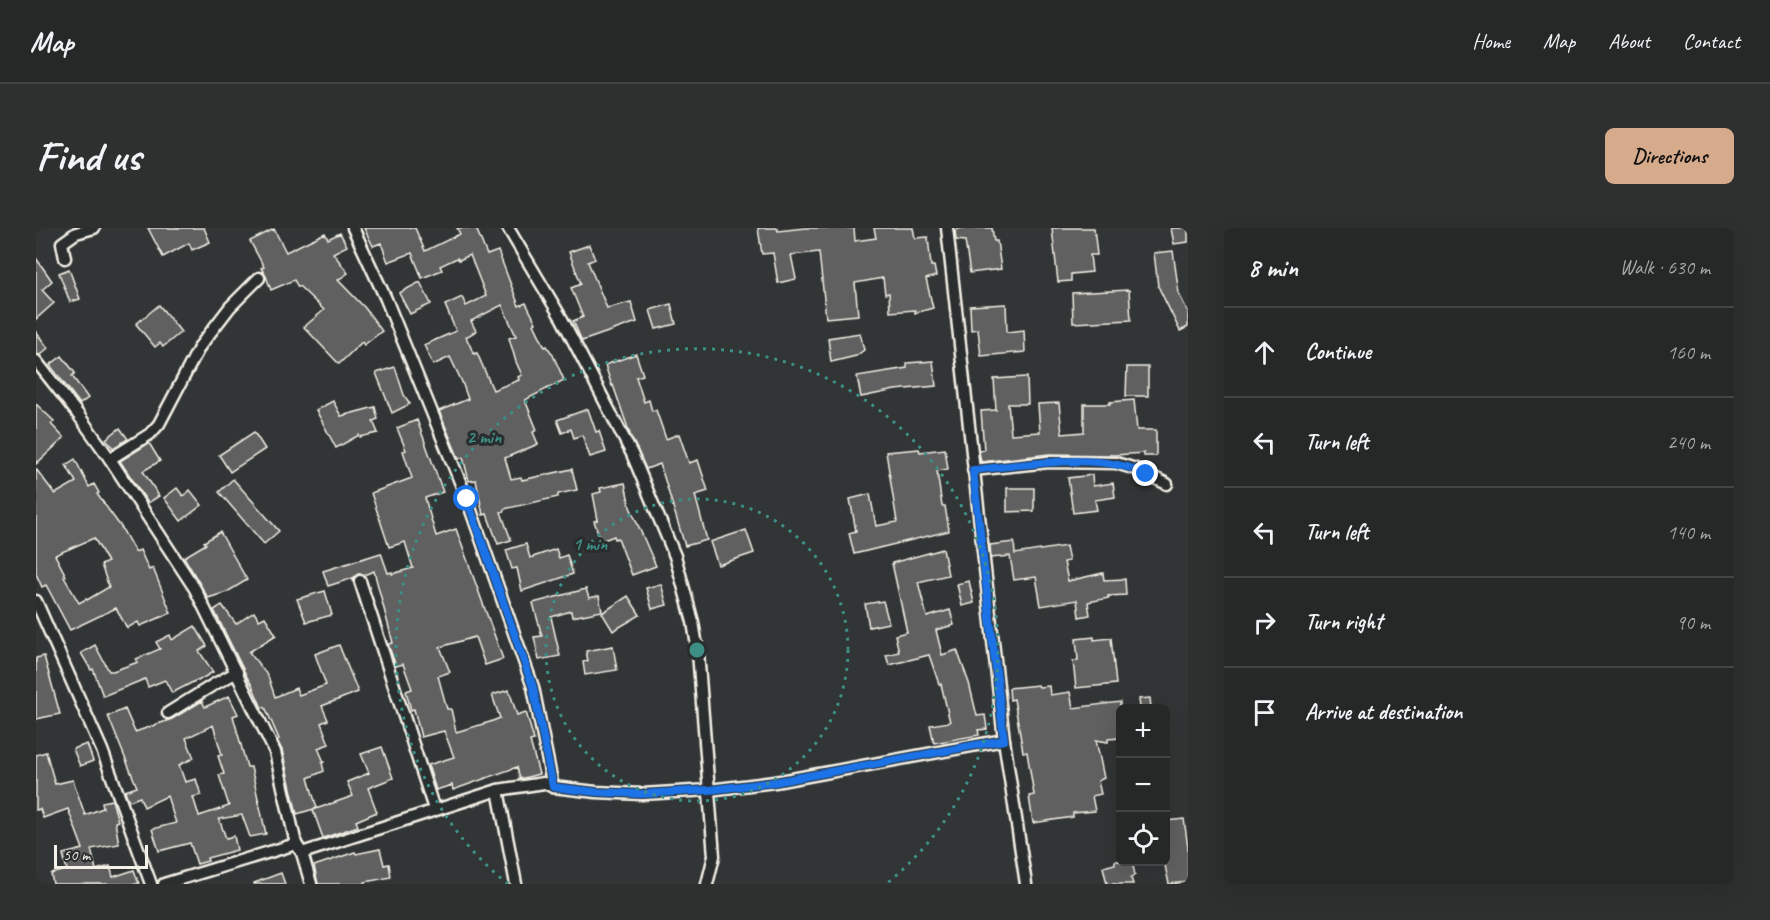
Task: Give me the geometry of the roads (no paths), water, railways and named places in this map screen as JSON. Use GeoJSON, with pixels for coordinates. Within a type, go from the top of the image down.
{"type":"FeatureCollection","features":[{"type":"Feature","properties":{"kind":"street"},"geometry":{"type":"LineString","coordinates":[[65,258],[62,243],[76,233],[94,228]]}},
{"type":"Feature","properties":{"kind":"street"},"geometry":{"type":"LineString","coordinates":[[353,228],[386,299],[467,499],[533,687],[553,787]]}},
{"type":"Feature","properties":{"kind":"street"},"geometry":{"type":"LineString","coordinates":[[508,228],[562,319],[632,454],[675,556],[693,622],[698,652],[714,855],[707,884]]}},
{"type":"Feature","properties":{"kind":"street"},"geometry":{"type":"LineString","coordinates":[[947,228],[1004,740],[1026,884]]}},
{"type":"Feature","properties":{"kind":"street"},"geometry":{"type":"LineString","coordinates":[[110,459],[150,434],[159,424],[200,346],[230,308],[259,279]]}},
{"type":"Feature","properties":{"kind":"street"},"geometry":{"type":"LineString","coordinates":[[36,361],[78,413],[195,589],[276,752],[299,848],[311,884]]}},
{"type":"Feature","properties":{"kind":"street"},"geometry":{"type":"LineString","coordinates":[[973,470],[1049,462],[1116,463],[1136,469],[1167,484]]}},
{"type":"Feature","properties":{"kind":"street"},"geometry":{"type":"LineString","coordinates":[[360,580],[434,809]]}},
{"type":"Feature","properties":{"kind":"street"},"geometry":{"type":"LineString","coordinates":[[36,602],[102,750],[151,884]]}},
{"type":"Feature","properties":{"kind":"street"},"geometry":{"type":"LineString","coordinates":[[168,713],[237,672]]}},
{"type":"Feature","properties":{"kind":"street"},"geometry":{"type":"LineString","coordinates":[[164,884],[299,848],[498,790],[543,783],[553,787],[596,792],[642,794],[709,790],[775,782],[1004,740]]}},
{"type":"Feature","properties":{"kind":"street"},"geometry":{"type":"LineString","coordinates":[[498,790],[516,884]]}}]}
